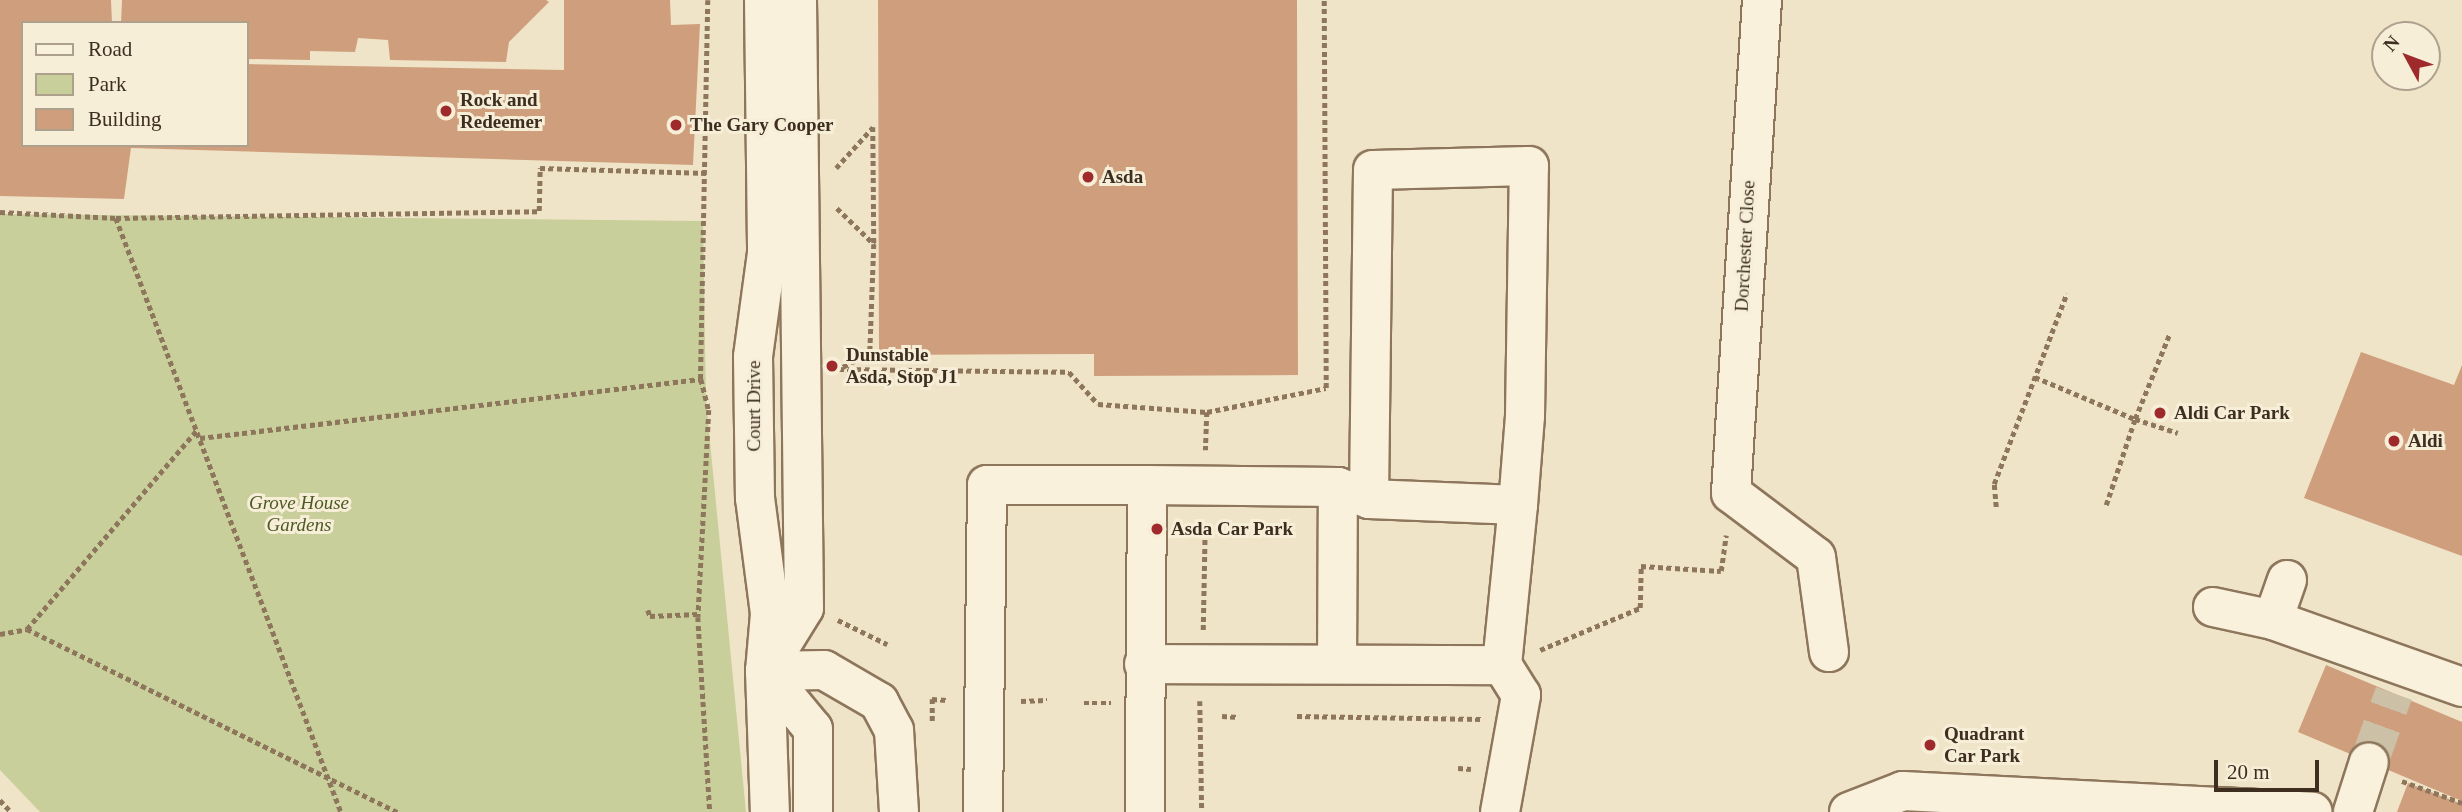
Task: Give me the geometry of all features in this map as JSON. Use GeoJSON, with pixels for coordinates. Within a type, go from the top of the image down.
{"type":"FeatureCollection","features":[{"type":"Feature","properties":{"kind":"street","name":"Court Drive"},"geometry":{"type":"LineString","coordinates":[[764,0],[767,253],[753,357],[755,498],[770,614],[765,671],[771,812]]}},
{"type":"Feature","properties":{"kind":"street"},"geometry":{"type":"LineString","coordinates":[[765,671],[804,608],[797,0]]}},
{"type":"Feature","properties":{"kind":"street","name":"Dorchester Close"},"geometry":{"type":"LineString","coordinates":[[1731,493],[1762,0]]}},
{"type":"Feature","properties":{"kind":"street"},"geometry":{"type":"LineString","coordinates":[[1337,664],[1354,493],[1373,170],[1529,166],[1525,416],[1502,665],[1521,695],[1500,812]]}},
{"type":"Feature","properties":{"kind":"street"},"geometry":{"type":"LineString","coordinates":[[983,812],[987,485],[1147,485],[1354,493],[1518,505]]}},
{"type":"Feature","properties":{"kind":"street"},"geometry":{"type":"LineString","coordinates":[[1145,812],[1147,485]]}},
{"type":"Feature","properties":{"kind":"street"},"geometry":{"type":"LineString","coordinates":[[1731,493],[1816,557],[1829,652]]}},
{"type":"Feature","properties":{"kind":"street"},"geometry":{"type":"LineString","coordinates":[[2273,620],[2287,580]]}},
{"type":"Feature","properties":{"kind":"street"},"geometry":{"type":"LineString","coordinates":[[2213,607],[2273,620],[2400,679],[2462,687]]}},
{"type":"Feature","properties":{"kind":"street"},"geometry":{"type":"LineString","coordinates":[[1144,664],[1502,665]]}},
{"type":"Feature","properties":{"kind":"street"},"geometry":{"type":"LineString","coordinates":[[765,671],[824,670],[880,702],[894,730],[899,812]]}},
{"type":"Feature","properties":{"kind":"street"},"geometry":{"type":"LineString","coordinates":[[765,671],[813,729],[813,812]]}},
{"type":"Feature","properties":{"kind":"street"},"geometry":{"type":"LineString","coordinates":[[1849,812],[1903,791],[2299,811]]}},
{"type":"Feature","properties":{"kind":"path"},"geometry":{"type":"LineString","coordinates":[[708,0],[707,173],[701,379],[709,410],[698,614],[710,812]]}},
{"type":"Feature","properties":{"kind":"path"},"geometry":{"type":"LineString","coordinates":[[831,174],[873,127],[874,244],[870,353],[839,369],[1069,372],[1098,404],[1206,412],[1326,388],[1324,0]]}},
{"type":"Feature","properties":{"kind":"path"},"geometry":{"type":"LineString","coordinates":[[0,212],[116,218],[539,211],[540,168],[707,173]]}},
{"type":"Feature","properties":{"kind":"path"},"geometry":{"type":"LineString","coordinates":[[832,202],[874,244]]}},
{"type":"Feature","properties":{"kind":"path"},"geometry":{"type":"LineString","coordinates":[[116,218],[341,812]]}},
{"type":"Feature","properties":{"kind":"path"},"geometry":{"type":"LineString","coordinates":[[1996,507],[1994,484],[2067,293]]}},
{"type":"Feature","properties":{"kind":"path"},"geometry":{"type":"LineString","coordinates":[[2106,505],[2135,419],[2170,333]]}},
{"type":"Feature","properties":{"kind":"path"},"geometry":{"type":"LineString","coordinates":[[2035,377],[2135,419],[2178,433]]}},
{"type":"Feature","properties":{"kind":"path"},"geometry":{"type":"LineString","coordinates":[[200,438],[701,379]]}},
{"type":"Feature","properties":{"kind":"path"},"geometry":{"type":"LineString","coordinates":[[619,389],[619,399]]}},
{"type":"Feature","properties":{"kind":"path"},"geometry":{"type":"LineString","coordinates":[[1206,412],[1206,465]]}},
{"type":"Feature","properties":{"kind":"path"},"geometry":{"type":"LineString","coordinates":[[27,629],[197,430]]}},
{"type":"Feature","properties":{"kind":"path"},"geometry":{"type":"LineString","coordinates":[[1502,665],[1640,608],[1641,566],[1721,572],[1731,493]]}},
{"type":"Feature","properties":{"kind":"path"},"geometry":{"type":"LineString","coordinates":[[1202,644],[1206,512]]}},
{"type":"Feature","properties":{"kind":"path"},"geometry":{"type":"LineString","coordinates":[[648,610],[650,616],[698,614]]}},
{"type":"Feature","properties":{"kind":"path"},"geometry":{"type":"LineString","coordinates":[[0,634],[27,629],[330,782],[397,812]]}},
{"type":"Feature","properties":{"kind":"path"},"geometry":{"type":"LineString","coordinates":[[1200,700],[1202,812]]}},
{"type":"Feature","properties":{"kind":"path"},"geometry":{"type":"LineString","coordinates":[[1222,716],[1239,717]]}},
{"type":"Feature","properties":{"kind":"path"},"geometry":{"type":"LineString","coordinates":[[1297,716],[1515,729]]}},
{"type":"Feature","properties":{"kind":"path"},"geometry":{"type":"LineString","coordinates":[[2362,785],[2409,781],[2462,803]]}},
{"type":"Feature","properties":{"kind":"path"},"geometry":{"type":"LineString","coordinates":[[0,800],[11,812]]}},
{"type":"Feature","properties":{"kind":"green space","name":"Grove House Gardens"},"geometry":{"type":"Polygon","coordinates":[[[0,214],[703,221],[706,400],[746,812],[40,812],[0,770],[0,214]]]}},
{"type":"Feature","properties":{"kind":"building"},"geometry":{"type":"Polygon","coordinates":[[[0,0],[111,0],[112,21],[21,21],[21,147],[248,147],[248,64],[564,70],[564,0],[670,0],[671,25],[700,24],[693,165],[131,148],[124,199],[0,196],[0,0]]]}},
{"type":"Feature","properties":{"kind":"building"},"geometry":{"type":"Polygon","coordinates":[[[122,0],[549,2],[509,42],[506,62],[390,60],[388,40],[358,38],[355,52],[310,51],[310,60],[248,59],[248,21],[121,21],[122,0]]]}},
{"type":"Feature","properties":{"kind":"building","name":"Asda"},"geometry":{"type":"Polygon","coordinates":[[[878,0],[1297,0],[1298,375],[1094,376],[1094,354],[879,355],[878,0]]]}},
{"type":"Feature","properties":{"kind":"building","name":"Aldi"},"geometry":{"type":"Polygon","coordinates":[[[2361,352],[2454,385],[2462,365],[2462,556],[2304,498],[2361,352]]]}},
{"type":"Feature","properties":{"kind":"building"},"geometry":{"type":"Polygon","coordinates":[[[2326,665],[2462,722],[2462,801],[2298,732],[2326,665]]]}},
{"type":"Feature","properties":{"kind":"building"},"geometry":{"type":"Polygon","coordinates":[[[2408,783],[2462,804],[2462,812],[2397,812],[2408,783]]]}},
{"type":"Feature","properties":{"kind":"tunnel"},"geometry":{"type":"LineString","coordinates":[[2369,762],[2394,693]]}},
{"type":"Feature","properties":{"kind":"place","name":"Rock and Redeemer"},"geometry":{"type":"Point","coordinates":[446,111]}},
{"type":"Feature","properties":{"kind":"place","name":"The Gary Cooper"},"geometry":{"type":"Point","coordinates":[676,125]}},
{"type":"Feature","properties":{"kind":"place","name":"Asda"},"geometry":{"type":"Point","coordinates":[1088,177]}},
{"type":"Feature","properties":{"kind":"place","name":"Dunstable Asda, Stop J1"},"geometry":{"type":"Point","coordinates":[832,366]}},
{"type":"Feature","properties":{"kind":"place","name":"Aldi Car Park"},"geometry":{"type":"Point","coordinates":[2160,413]}},
{"type":"Feature","properties":{"kind":"place","name":"Aldi"},"geometry":{"type":"Point","coordinates":[2394,441]}},
{"type":"Feature","properties":{"kind":"place","name":"Asda Car Park"},"geometry":{"type":"Point","coordinates":[1157,529]}},
{"type":"Feature","properties":{"kind":"place","name":"Quadrant Car Park"},"geometry":{"type":"Point","coordinates":[1930,745]}}]}
